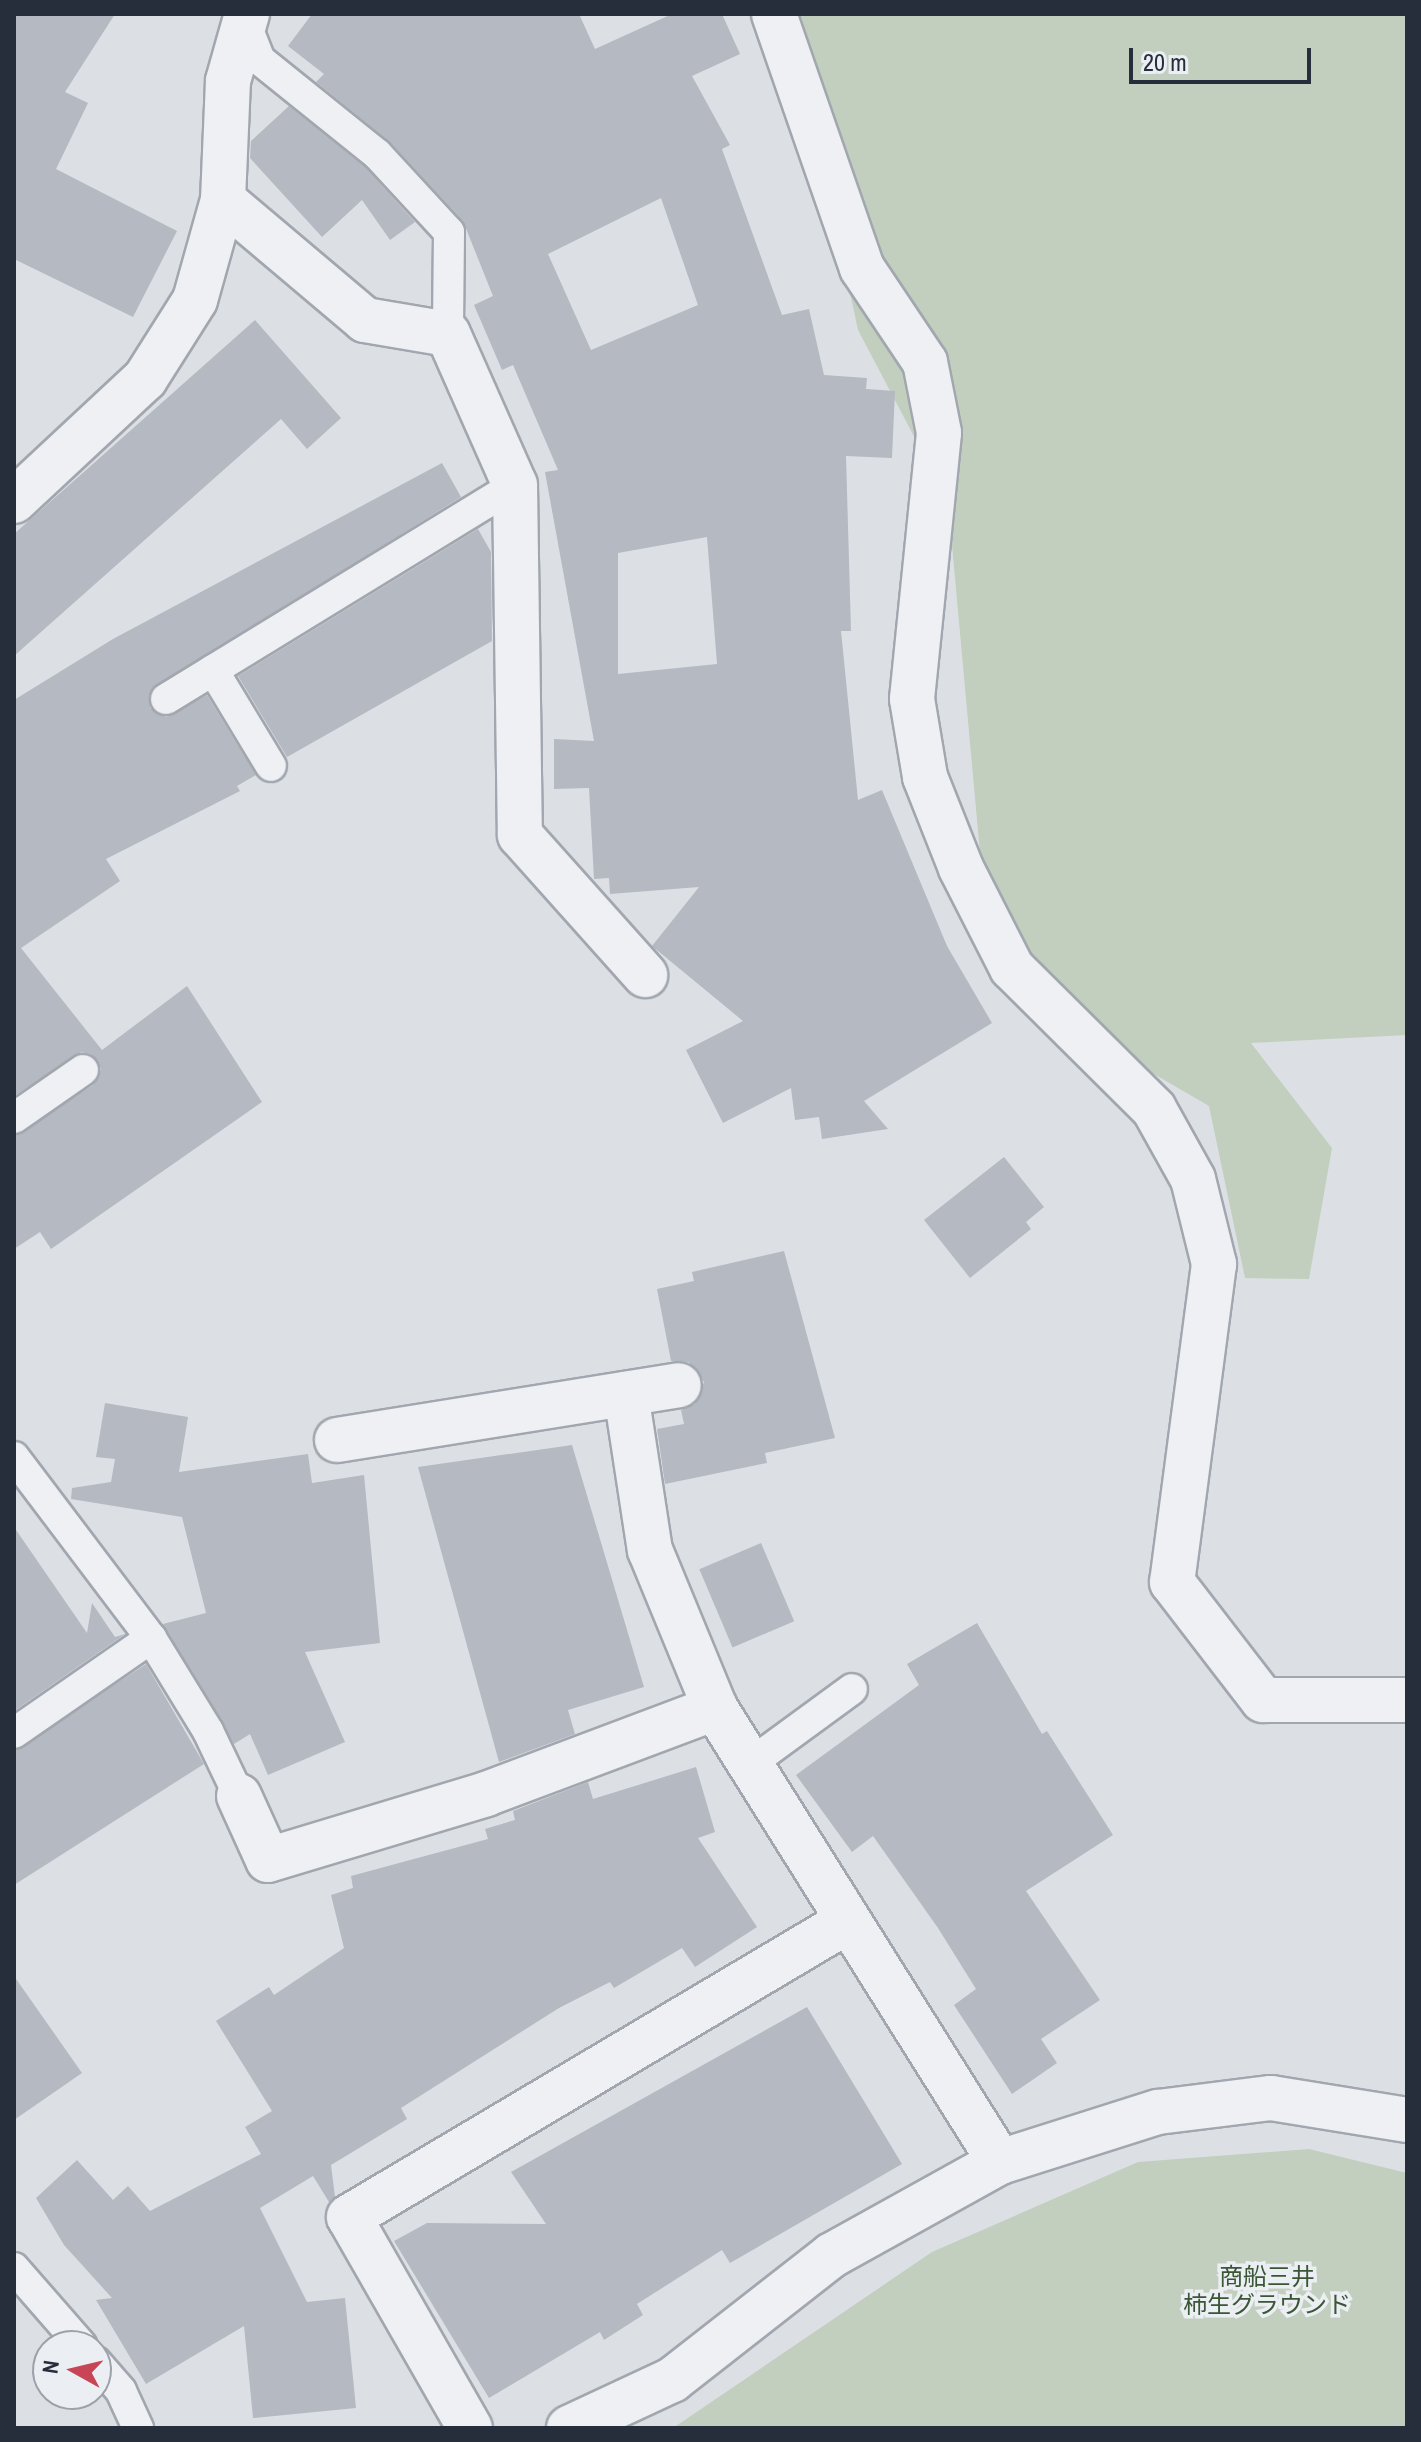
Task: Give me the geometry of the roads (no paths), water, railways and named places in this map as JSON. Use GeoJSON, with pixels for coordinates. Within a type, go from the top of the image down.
{"type":"FeatureCollection","features":[{"type":"Feature","properties":{"kind":"street"},"geometry":{"type":"LineString","coordinates":[[774,14],[862,268],[925,362],[939,433],[912,699],[925,777],[961,868],[1012,968],[1154,1109],[1193,1179],[1214,1264],[1172,1582],[1263,1700],[1407,1700]]}},
{"type":"Feature","properties":{"kind":"street"},"geometry":{"type":"LineString","coordinates":[[14,501],[145,379],[195,300],[223,200],[228,81],[246,18]]}},
{"type":"Feature","properties":{"kind":"street"},"geometry":{"type":"LineString","coordinates":[[223,200],[365,320],[448,334],[515,485],[520,835],[645,975]]}},
{"type":"Feature","properties":{"kind":"street"},"geometry":{"type":"LineString","coordinates":[[337,1440],[679,1385]]}},
{"type":"Feature","properties":{"kind":"street"},"geometry":{"type":"LineString","coordinates":[[626,1394],[650,1550],[715,1708],[1000,2162]]}},
{"type":"Feature","properties":{"kind":"street"},"geometry":{"type":"LineString","coordinates":[[239,1796],[268,1860],[486,1794],[715,1708]]}},
{"type":"Feature","properties":{"kind":"street"},"geometry":{"type":"LineString","coordinates":[[470,2428],[349,2217],[848,1921]]}},
{"type":"Feature","properties":{"kind":"street"},"geometry":{"type":"LineString","coordinates":[[569,2428],[672,2380],[832,2255],[1000,2162],[1158,2112],[1271,2098],[1407,2120]]}},
{"type":"Feature","properties":{"kind":"lane"},"geometry":{"type":"LineString","coordinates":[[246,18],[260,60],[377,154],[449,232],[448,334]]}},
{"type":"Feature","properties":{"kind":"lane"},"geometry":{"type":"LineString","coordinates":[[166,699],[515,485]]}},
{"type":"Feature","properties":{"kind":"lane"},"geometry":{"type":"LineString","coordinates":[[213,670],[271,766]]}},
{"type":"Feature","properties":{"kind":"lane"},"geometry":{"type":"LineString","coordinates":[[14,1118],[83,1070]]}},
{"type":"Feature","properties":{"kind":"lane"},"geometry":{"type":"LineString","coordinates":[[14,1457],[151,1638],[208,1731],[239,1796]]}},
{"type":"Feature","properties":{"kind":"lane"},"geometry":{"type":"LineString","coordinates":[[14,1733],[151,1638]]}},
{"type":"Feature","properties":{"kind":"lane"},"geometry":{"type":"LineString","coordinates":[[751,1763],[852,1689]]}},
{"type":"Feature","properties":{"kind":"lane"},"geometry":{"type":"LineString","coordinates":[[14,2268],[68,2330]]}},
{"type":"Feature","properties":{"kind":"lane"},"geometry":{"type":"LineString","coordinates":[[112,2381],[121,2391],[138,2428]]}},
{"type":"Feature","properties":{"kind":"park label","name":"商船三井 柿生グラウンド"},"geometry":{"type":"Point","coordinates":[1267,2291]}}]}
